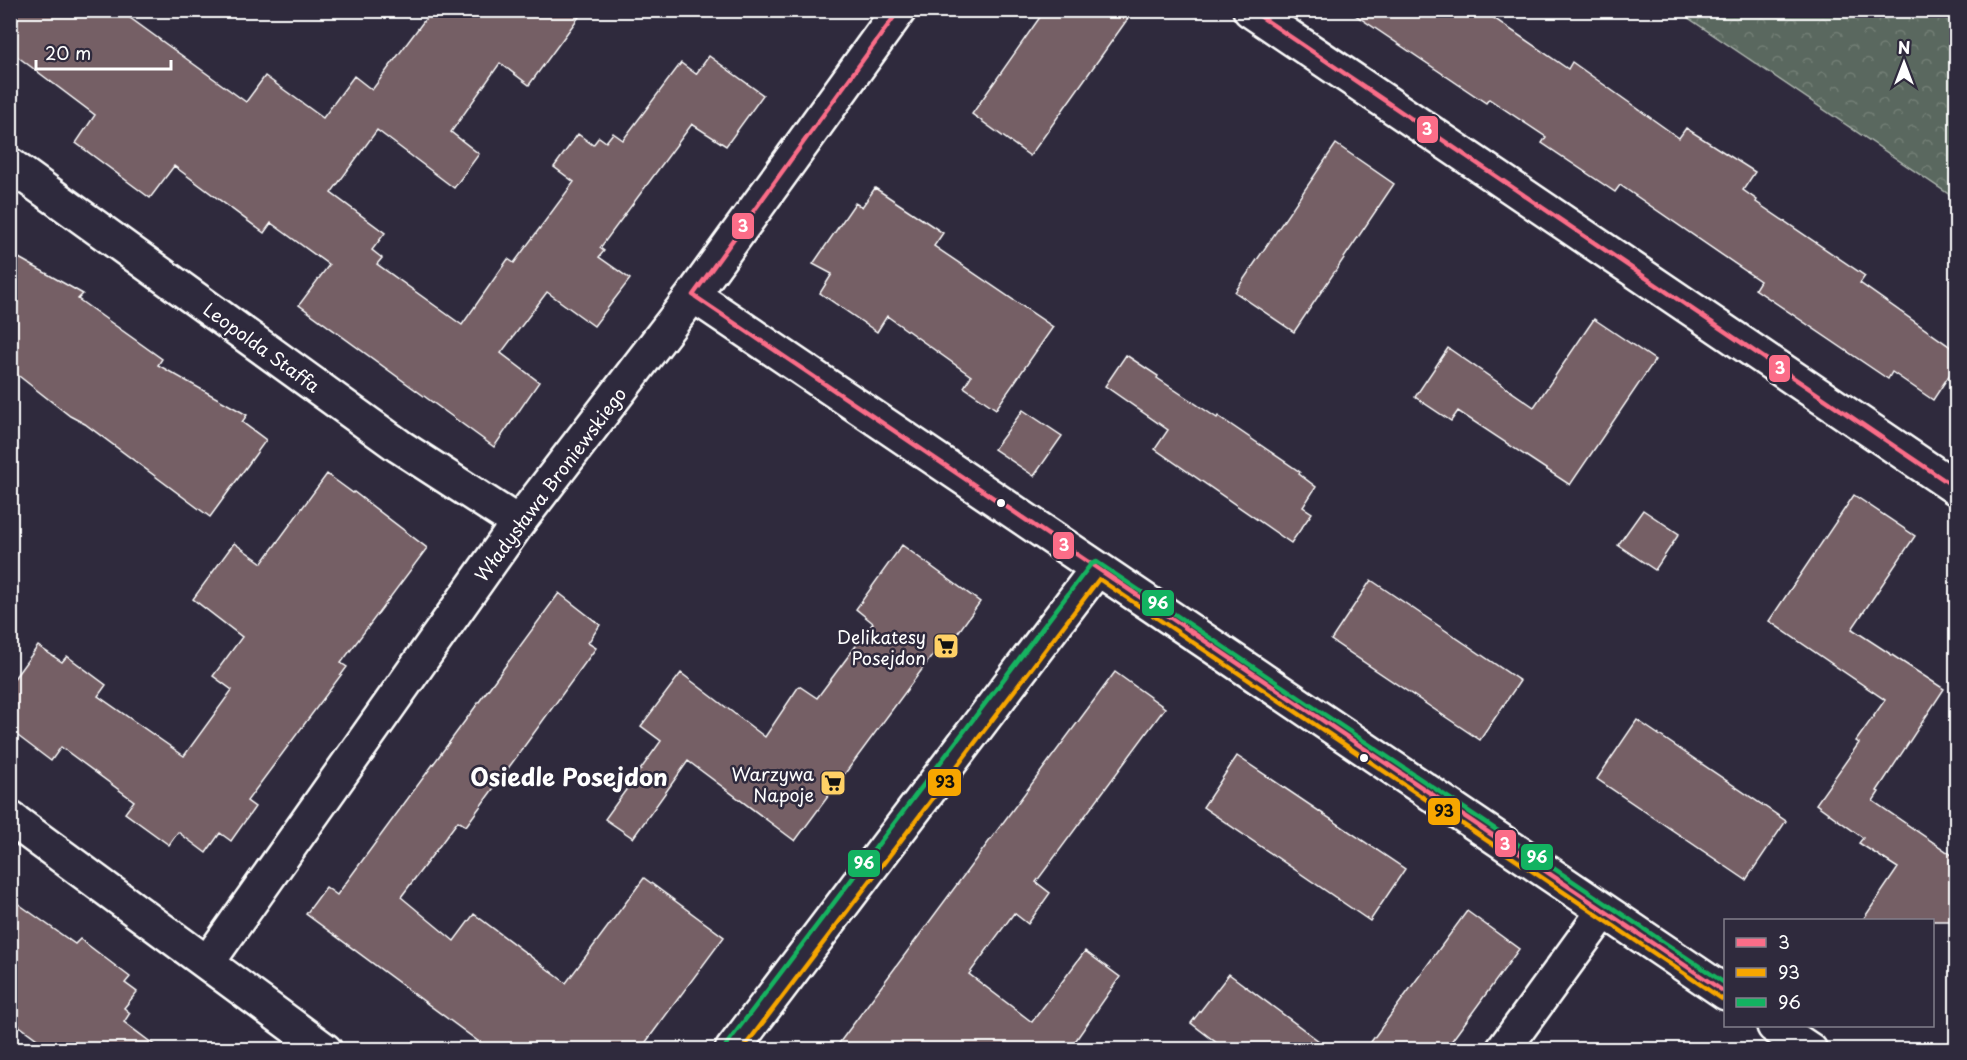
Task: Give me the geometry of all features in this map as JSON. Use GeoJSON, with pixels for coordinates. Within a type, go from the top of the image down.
{"type":"FeatureCollection","features":[{"type":"Feature","properties":{"kind":"street","name":"Władysława Broniewskiego"},"geometry":{"type":"LineString","coordinates":[[208,962],[518,523],[693,295],[899,10]]}},
{"type":"Feature","properties":{"kind":"street"},"geometry":{"type":"LineString","coordinates":[[1250,10],[1956,488]]}},
{"type":"Feature","properties":{"kind":"street","name":"Leopolda Staffa"},"geometry":{"type":"LineString","coordinates":[[10,165],[399,446],[518,523]]}},
{"type":"Feature","properties":{"kind":"street"},"geometry":{"type":"LineString","coordinates":[[693,295],[1724,992]]}},
{"type":"Feature","properties":{"kind":"street"},"geometry":{"type":"LineString","coordinates":[[732,1050],[1097,569]]}},
{"type":"Feature","properties":{"kind":"street"},"geometry":{"type":"LineString","coordinates":[[10,818],[325,1050]]}},
{"type":"Feature","properties":{"kind":"street"},"geometry":{"type":"LineString","coordinates":[[1503,1050],[1604,911]]}},
{"type":"Feature","properties":{"kind":"street"},"geometry":{"type":"LineString","coordinates":[[1776,1027],[1810,1050]]}},
{"type":"Feature","properties":{"kind":"green space"},"geometry":{"type":"Polygon","coordinates":[[[1678,11],[1956,11],[1956,199],[1678,11]]]}},
{"type":"Feature","properties":{"kind":"building"},"geometry":{"type":"Polygon","coordinates":[[[10,10],[119,10],[246,102],[265,76],[323,118],[354,76],[372,90],[432,10],[584,10],[529,85],[500,63],[451,132],[479,154],[454,188],[377,130],[331,193],[385,233],[372,250],[382,258],[377,264],[462,325],[508,259],[514,263],[574,182],[554,167],[578,134],[593,145],[599,137],[606,142],[613,133],[623,140],[681,63],[696,74],[709,56],[763,95],[726,146],[692,124],[600,248],[604,251],[599,257],[630,279],[594,326],[547,292],[501,353],[539,382],[494,447],[299,305],[329,265],[271,223],[264,233],[174,166],[150,198],[76,143],[95,115],[10,51],[10,10]]]}},
{"type":"Feature","properties":{"kind":"building"},"geometry":{"type":"Polygon","coordinates":[[[1045,10],[1134,10],[1030,156],[972,114],[1045,10]]]}},
{"type":"Feature","properties":{"kind":"building"},"geometry":{"type":"Polygon","coordinates":[[[1348,10],[1482,10],[1568,69],[1572,62],[1679,138],[1686,128],[1755,172],[1743,190],[1757,200],[1756,202],[1865,276],[1860,283],[1956,351],[1956,365],[1933,400],[1892,372],[1888,379],[1755,289],[1760,281],[1620,185],[1615,192],[1542,143],[1546,137],[1489,99],[1486,103],[1348,10]]]}},
{"type":"Feature","properties":{"kind":"building"},"geometry":{"type":"Polygon","coordinates":[[[1336,144],[1394,184],[1294,332],[1235,292],[1336,144]]]}},
{"type":"Feature","properties":{"kind":"building"},"geometry":{"type":"Polygon","coordinates":[[[875,188],[943,233],[934,246],[1053,327],[996,409],[964,387],[971,376],[887,316],[877,332],[820,293],[832,274],[813,264],[855,203],[862,207],[875,188]]]}},
{"type":"Feature","properties":{"kind":"building"},"geometry":{"type":"Polygon","coordinates":[[[10,253],[83,294],[78,299],[162,359],[158,365],[247,415],[242,422],[266,440],[210,517],[85,424],[70,416],[10,369],[10,253]]]}},
{"type":"Feature","properties":{"kind":"building"},"geometry":{"type":"Polygon","coordinates":[[[1594,319],[1655,360],[1570,485],[1458,411],[1451,421],[1415,397],[1448,348],[1534,407],[1594,319]]]}},
{"type":"Feature","properties":{"kind":"building"},"geometry":{"type":"Polygon","coordinates":[[[1126,355],[1300,472],[1299,474],[1316,487],[1303,507],[1312,513],[1291,543],[1155,449],[1168,430],[1105,386],[1126,355]]]}},
{"type":"Feature","properties":{"kind":"building"},"geometry":{"type":"Polygon","coordinates":[[[1023,410],[1062,436],[1034,476],[994,449],[1023,410]]]}},
{"type":"Feature","properties":{"kind":"building"},"geometry":{"type":"Polygon","coordinates":[[[327,474],[427,548],[341,663],[347,667],[247,801],[255,807],[231,841],[220,833],[206,853],[178,832],[169,845],[125,813],[134,801],[61,747],[51,761],[10,730],[10,684],[38,646],[62,662],[67,656],[106,685],[98,696],[184,756],[232,690],[213,676],[242,637],[193,599],[234,543],[262,563],[327,474]]]}},
{"type":"Feature","properties":{"kind":"building"},"geometry":{"type":"Polygon","coordinates":[[[1854,495],[1915,536],[1852,629],[1944,689],[1877,791],[1879,792],[1873,801],[1956,858],[1956,921],[1863,919],[1898,868],[1859,843],[1863,838],[1816,804],[1859,743],[1856,741],[1885,700],[1769,621],[1854,495]]]}},
{"type":"Feature","properties":{"kind":"building"},"geometry":{"type":"Polygon","coordinates":[[[1643,510],[1679,534],[1655,570],[1618,545],[1643,510]]]}},
{"type":"Feature","properties":{"kind":"building"},"geometry":{"type":"Polygon","coordinates":[[[902,545],[980,602],[952,641],[946,637],[795,841],[688,761],[633,838],[605,819],[661,741],[641,726],[681,673],[765,737],[799,686],[817,698],[873,623],[856,609],[902,545]]]}},
{"type":"Feature","properties":{"kind":"building"},"geometry":{"type":"Polygon","coordinates":[[[1371,580],[1520,681],[1480,740],[1331,640],[1371,580]]]}},
{"type":"Feature","properties":{"kind":"building"},"geometry":{"type":"Polygon","coordinates":[[[559,593],[600,625],[588,643],[596,648],[466,826],[458,821],[401,897],[454,941],[474,914],[566,983],[644,878],[724,937],[640,1050],[490,1050],[306,914],[326,887],[337,895],[559,593]]]}},
{"type":"Feature","properties":{"kind":"building"},"geometry":{"type":"Polygon","coordinates":[[[1115,672],[1165,708],[1036,882],[1050,893],[1028,924],[1014,913],[969,974],[1032,1022],[1085,951],[1120,977],[1069,1050],[834,1050],[1115,672]]]}},
{"type":"Feature","properties":{"kind":"building"},"geometry":{"type":"Polygon","coordinates":[[[1637,720],[1786,821],[1746,880],[1597,779],[1637,720]]]}},
{"type":"Feature","properties":{"kind":"building"},"geometry":{"type":"Polygon","coordinates":[[[1237,756],[1405,869],[1370,921],[1203,807],[1237,756]]]}},
{"type":"Feature","properties":{"kind":"building"},"geometry":{"type":"Polygon","coordinates":[[[10,898],[75,944],[80,939],[130,977],[125,983],[137,992],[124,1008],[130,1013],[124,1022],[161,1050],[52,1050],[10,1019],[10,898]]]}},
{"type":"Feature","properties":{"kind":"building"},"geometry":{"type":"Polygon","coordinates":[[[1467,911],[1519,949],[1445,1050],[1365,1050],[1467,911]]]}},
{"type":"Feature","properties":{"kind":"building"},"geometry":{"type":"Polygon","coordinates":[[[1229,974],[1331,1050],[1226,1050],[1191,1023],[1229,974]]]}},
{"type":"Feature","properties":{"kind":"transit line","name":"3"},"geometry":{"type":"LineString","coordinates":[[899,10],[693,295],[1724,992]]}},
{"type":"Feature","properties":{"kind":"transit line","name":"3"},"geometry":{"type":"LineString","coordinates":[[1251,10],[1956,488]]}},
{"type":"Feature","properties":{"kind":"transit line","name":"96"},"geometry":{"type":"LineString","coordinates":[[726,1045],[1091,564],[1097,562],[1724,983]]}},
{"type":"Feature","properties":{"kind":"transit line","name":"93"},"geometry":{"type":"LineString","coordinates":[[742,1050],[1099,579],[1722,999]]}},
{"type":"Feature","properties":{"kind":"place","name":"Delikatesy Posejdon"},"geometry":{"type":"Point","coordinates":[946,646]}},
{"type":"Feature","properties":{"kind":"place","name":"Warzywa Napoje"},"geometry":{"type":"Point","coordinates":[833,783]}},
{"type":"Feature","properties":{"kind":"district","name":"Osiedle Posejdon"},"geometry":{"type":"Point","coordinates":[569,776]}}]}
